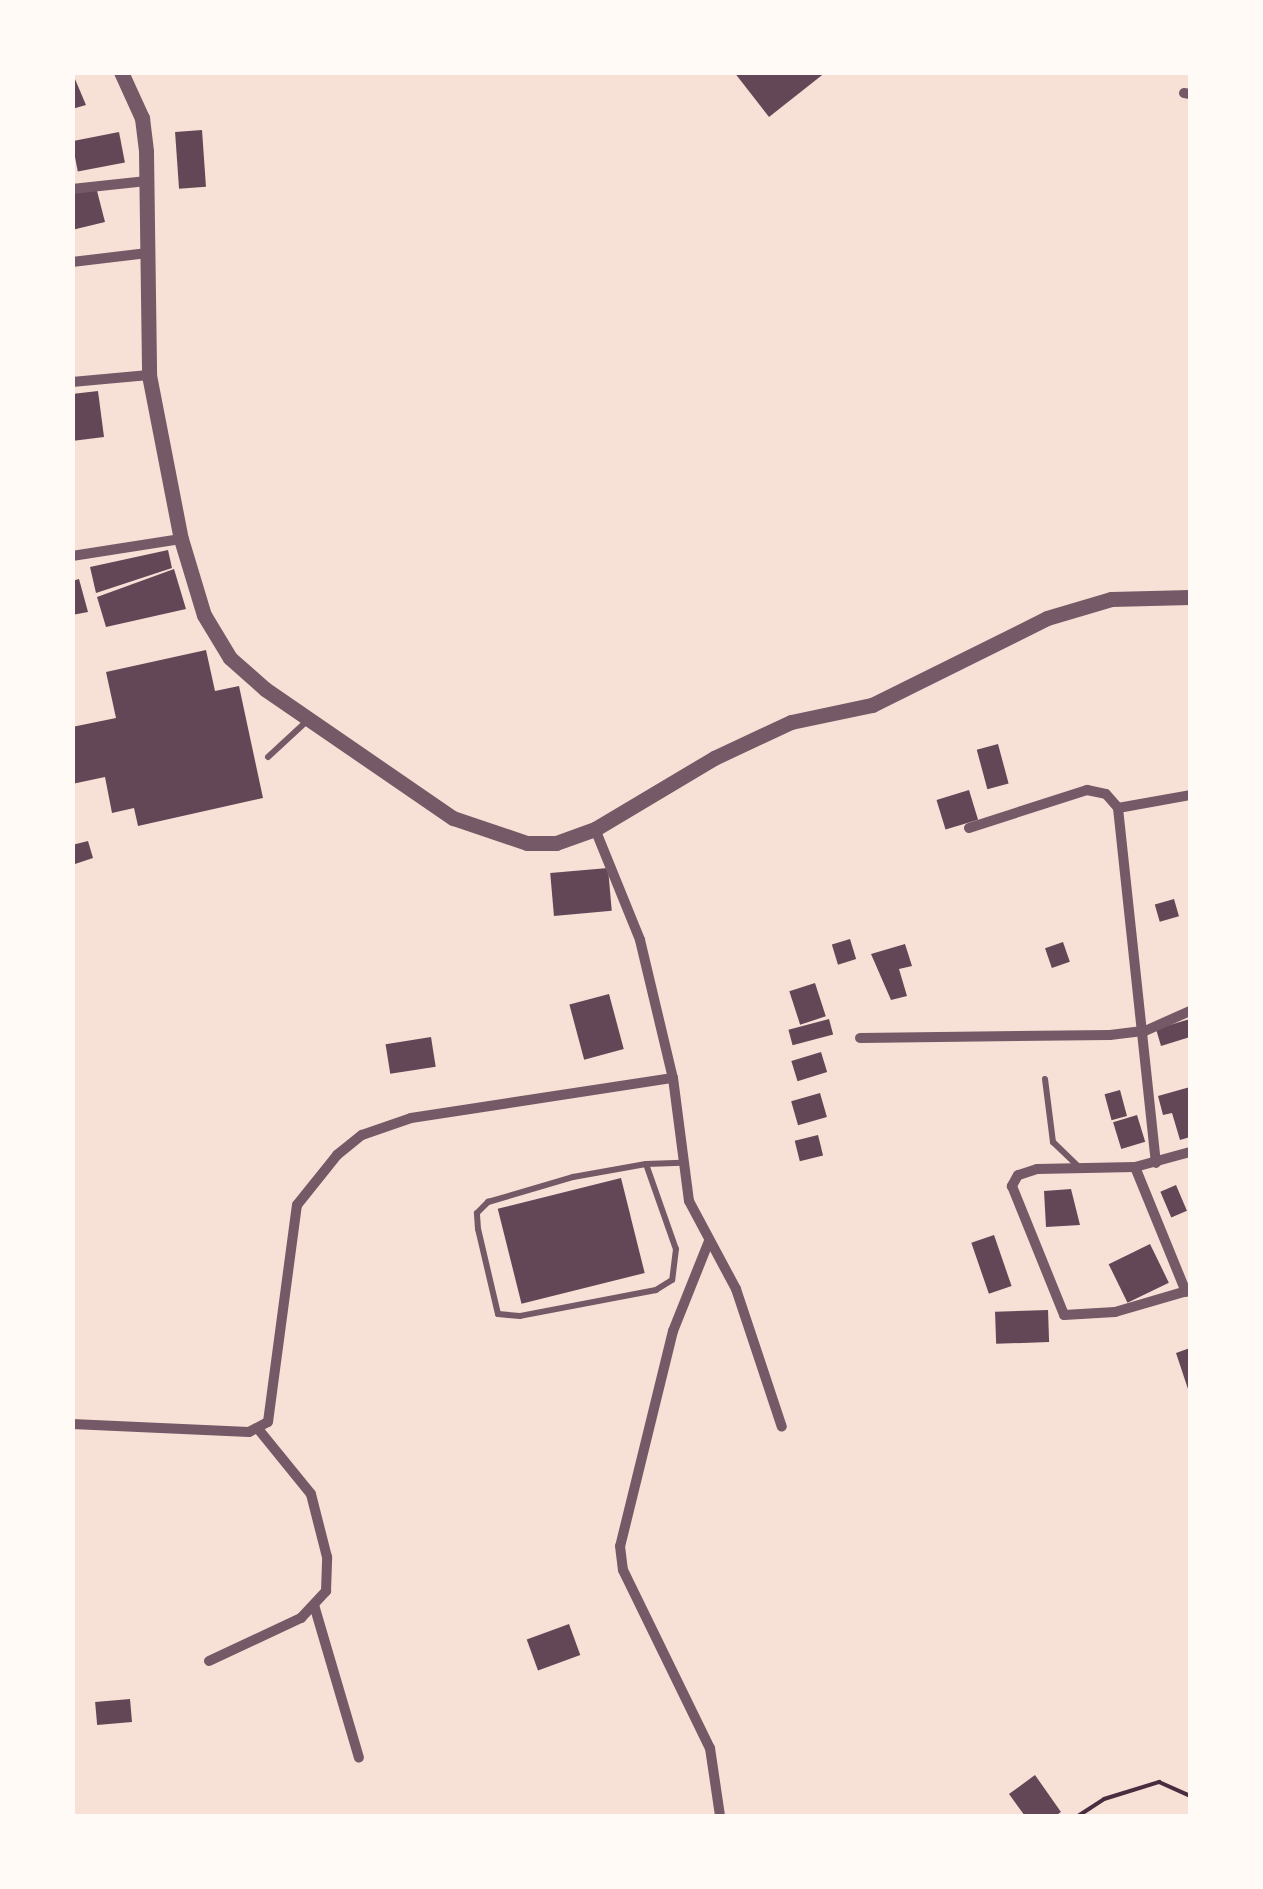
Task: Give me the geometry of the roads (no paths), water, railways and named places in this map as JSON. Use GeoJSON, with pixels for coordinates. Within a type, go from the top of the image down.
{"type":"FeatureCollection","features":[{"type":"Feature","properties":{"kind":"street"},"geometry":{"type":"LineString","coordinates":[[120,72],[142,118],[148,374],[181,539],[216,639],[306,722],[475,828],[542,843],[595,829],[714,758],[791,722],[872,705],[1047,618],[1111,599],[1190,597]]}},
{"type":"Feature","properties":{"kind":"street"},"geometry":{"type":"LineString","coordinates":[[72,189],[146,181]]}},
{"type":"Feature","properties":{"kind":"street"},"geometry":{"type":"LineString","coordinates":[[72,262],[147,253]]}},
{"type":"Feature","properties":{"kind":"street"},"geometry":{"type":"LineString","coordinates":[[72,382],[148,374]]}},
{"type":"Feature","properties":{"kind":"street"},"geometry":{"type":"LineString","coordinates":[[72,556],[181,539]]}},
{"type":"Feature","properties":{"kind":"street"},"geometry":{"type":"LineString","coordinates":[[969,828],[1087,790],[1106,794],[1118,808],[1128,942],[1144,1031],[1156,1163]]}},
{"type":"Feature","properties":{"kind":"street"},"geometry":{"type":"LineString","coordinates":[[1118,808],[1190,795]]}},
{"type":"Feature","properties":{"kind":"street"},"geometry":{"type":"LineString","coordinates":[[595,829],[640,940],[673,1078],[690,1201],[736,1289],[782,1427]]}},
{"type":"Feature","properties":{"kind":"street"},"geometry":{"type":"LineString","coordinates":[[860,1038],[1144,1031],[1190,1011]]}},
{"type":"Feature","properties":{"kind":"street"},"geometry":{"type":"LineString","coordinates":[[259,1430],[270,1412],[288,1232],[297,1205],[337,1155],[362,1135],[411,1118],[673,1078]]}},
{"type":"Feature","properties":{"kind":"street"},"geometry":{"type":"LineString","coordinates":[[1135,1167],[1188,1291],[1096,1314],[1064,1315],[1056,1307],[1012,1186],[1018,1175],[1077,1165],[1135,1167],[1190,1152]]}},
{"type":"Feature","properties":{"kind":"street"},"geometry":{"type":"LineString","coordinates":[[709,1241],[673,1330],[620,1546],[630,1586],[710,1748],[720,1816]]}},
{"type":"Feature","properties":{"kind":"street"},"geometry":{"type":"LineString","coordinates":[[72,1424],[259,1430],[297,1472],[319,1519],[328,1580],[314,1605],[258,1643],[209,1662]]}},
{"type":"Feature","properties":{"kind":"street"},"geometry":{"type":"LineString","coordinates":[[314,1605],[359,1758]]}},
{"type":"Feature","properties":{"kind":"lane"},"geometry":{"type":"LineString","coordinates":[[268,757],[306,722]]}},
{"type":"Feature","properties":{"kind":"lane"},"geometry":{"type":"LineString","coordinates":[[1046,1079],[1053,1142],[1077,1165]]}},
{"type":"Feature","properties":{"kind":"lane"},"geometry":{"type":"LineString","coordinates":[[646,1164],[676,1249],[672,1280],[656,1290],[520,1316],[498,1314],[477,1212],[488,1202],[573,1177],[646,1164],[682,1163]]}}]}
